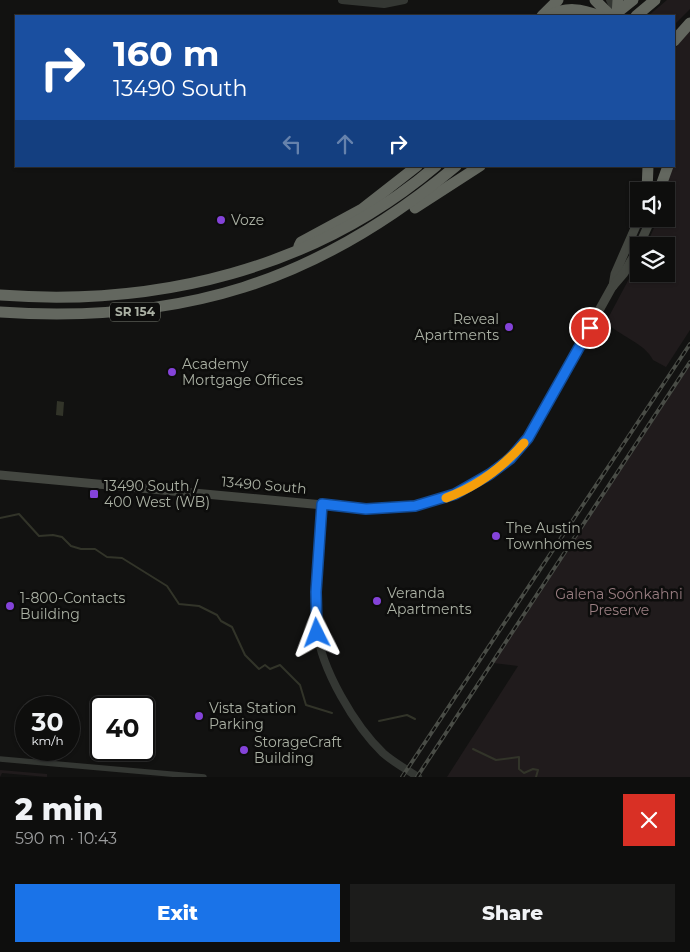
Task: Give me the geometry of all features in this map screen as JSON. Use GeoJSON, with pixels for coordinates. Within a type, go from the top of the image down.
{"type":"FeatureCollection","features":[{"type":"Feature","properties":{"kind":"highway"},"geometry":{"type":"LineString","coordinates":[[543,15],[558,0]]}},
{"type":"Feature","properties":{"kind":"highway"},"geometry":{"type":"LineString","coordinates":[[595,0],[613,15]]}},
{"type":"Feature","properties":{"kind":"highway"},"geometry":{"type":"LineString","coordinates":[[608,0],[614,15]]}},
{"type":"Feature","properties":{"kind":"highway"},"geometry":{"type":"LineString","coordinates":[[614,15],[618,0]]}},
{"type":"Feature","properties":{"kind":"highway"},"geometry":{"type":"LineString","coordinates":[[615,15],[633,0]]}},
{"type":"Feature","properties":{"kind":"highway"},"geometry":{"type":"LineString","coordinates":[[638,15],[655,0]]}},
{"type":"Feature","properties":{"kind":"highway"},"geometry":{"type":"LineString","coordinates":[[551,15],[561,11],[575,9],[598,15]]}},
{"type":"Feature","properties":{"kind":"highway"},"geometry":{"type":"LineString","coordinates":[[675,29],[690,16]]}},
{"type":"Feature","properties":{"kind":"highway"},"geometry":{"type":"LineString","coordinates":[[675,40],[690,23]]}},
{"type":"Feature","properties":{"kind":"highway"},"geometry":{"type":"LineString","coordinates":[[298,250],[301,242],[362,209],[416,167]]}},
{"type":"Feature","properties":{"kind":"highway","name":"SR 154"},"geometry":{"type":"LineString","coordinates":[[0,295],[73,298],[155,291],[231,274],[332,237],[367,217],[435,167]]}},
{"type":"Feature","properties":{"kind":"highway","name":"SR 154"},"geometry":{"type":"LineString","coordinates":[[0,312],[85,315],[134,312],[201,300],[267,280],[321,256],[365,232],[414,200],[455,167]]}},
{"type":"Feature","properties":{"kind":"highway"},"geometry":{"type":"LineString","coordinates":[[267,280],[286,278],[359,244],[478,167]]}},
{"type":"Feature","properties":{"kind":"highway"},"geometry":{"type":"LineString","coordinates":[[648,182],[649,167]]}},
{"type":"Feature","properties":{"kind":"highway"},"geometry":{"type":"LineString","coordinates":[[662,182],[668,167]]}},
{"type":"Feature","properties":{"kind":"main road"},"geometry":{"type":"LineString","coordinates":[[659,182],[661,167]]}},
{"type":"Feature","properties":{"kind":"main road"},"geometry":{"type":"LineString","coordinates":[[612,287],[615,274],[636,227]]}},
{"type":"Feature","properties":{"kind":"main road"},"geometry":{"type":"LineString","coordinates":[[612,287],[630,262]]}},
{"type":"Feature","properties":{"kind":"main road","name":"13490 South"},"geometry":{"type":"LineString","coordinates":[[0,475],[366,509],[391,509],[436,501],[472,486],[512,456],[528,438],[612,287]]}},
{"type":"Feature","properties":{"kind":"street"},"geometry":{"type":"LineString","coordinates":[[342,0],[384,4],[404,0]]}},
{"type":"Feature","properties":{"kind":"street"},"geometry":{"type":"LineString","coordinates":[[595,0],[602,15]]}},
{"type":"Feature","properties":{"kind":"street"},"geometry":{"type":"LineString","coordinates":[[322,504],[316,592],[317,633],[324,658],[338,688],[368,734],[383,753],[418,777]]}},
{"type":"Feature","properties":{"kind":"street"},"geometry":{"type":"LineString","coordinates":[[0,759],[204,777]]}},
{"type":"Feature","properties":{"kind":"green space"},"geometry":{"type":"Polygon","coordinates":[[[667,0],[690,0],[690,9],[675,24],[675,15],[649,15],[667,0]]]}},
{"type":"Feature","properties":{"kind":"green space"},"geometry":{"type":"Polygon","coordinates":[[[690,28],[690,330],[666,367],[653,360],[638,344],[606,322],[630,277],[630,282],[675,282],[675,237],[650,237],[654,227],[675,227],[675,182],[668,182],[671,167],[675,167],[675,49],[690,28]]]}},
{"type":"Feature","properties":{"kind":"green space","name":"Galena Soónkahni Preserve"},"geometry":{"type":"Polygon","coordinates":[[[690,365],[690,777],[447,777],[518,666],[493,663],[690,365]]]}},
{"type":"Feature","properties":{"kind":"green space"},"geometry":{"type":"Polygon","coordinates":[[[0,770],[47,774],[47,777],[2,773],[0,777],[0,770]]]}},
{"type":"Feature","properties":{"kind":"shaded area"},"geometry":{"type":"Polygon","coordinates":[[[57,401],[64,402],[63,416],[56,415],[57,401]]]}},
{"type":"Feature","properties":{"kind":"waterway"},"geometry":{"type":"LineString","coordinates":[[0,518],[19,514],[39,536],[53,535],[62,537],[71,546],[81,549],[95,549],[107,557],[122,558],[167,586],[179,604],[199,606],[217,615],[221,621],[232,627],[245,655],[259,669],[265,665],[270,669],[280,665],[300,685],[306,705],[332,713]]}},
{"type":"Feature","properties":{"kind":"waterway"},"geometry":{"type":"LineString","coordinates":[[379,721],[407,715],[415,719]]}},
{"type":"Feature","properties":{"kind":"waterway"},"geometry":{"type":"LineString","coordinates":[[473,749],[496,760],[519,757],[519,769],[524,773],[533,769],[538,770],[536,777]]}},
{"type":"Feature","properties":{"kind":"railway"},"geometry":{"type":"LineString","coordinates":[[402,777],[690,344]]}},
{"type":"Feature","properties":{"kind":"railway"},"geometry":{"type":"LineString","coordinates":[[417,777],[690,362]]}},
{"type":"Feature","properties":{"kind":"slow traffic"},"geometry":{"type":"LineString","coordinates":[[446,498],[472,486],[490,474],[510,459],[524,443]]}},
{"type":"Feature","properties":{"kind":"place","name":"Voze"},"geometry":{"type":"Point","coordinates":[221,220]}},
{"type":"Feature","properties":{"kind":"place","name":"Reveal Apartments"},"geometry":{"type":"Point","coordinates":[509,327]}},
{"type":"Feature","properties":{"kind":"place","name":"Academy Mortgage Offices"},"geometry":{"type":"Point","coordinates":[172,372]}},
{"type":"Feature","properties":{"kind":"place","name":"13490 South / 400 West (WB)"},"geometry":{"type":"Point","coordinates":[94,494]}},
{"type":"Feature","properties":{"kind":"place","name":"The Austin Townhomes"},"geometry":{"type":"Point","coordinates":[496,536]}},
{"type":"Feature","properties":{"kind":"place","name":"Veranda Apartments"},"geometry":{"type":"Point","coordinates":[377,601]}},
{"type":"Feature","properties":{"kind":"place","name":"1-800-Contacts Building"},"geometry":{"type":"Point","coordinates":[10,606]}},
{"type":"Feature","properties":{"kind":"place","name":"Vista Station Parking"},"geometry":{"type":"Point","coordinates":[199,716]}},
{"type":"Feature","properties":{"kind":"place","name":"StorageCraft Building"},"geometry":{"type":"Point","coordinates":[244,750]}},
{"type":"Feature","properties":{"kind":"route"},"geometry":{"type":"LineString","coordinates":[[317,633],[316,592],[322,504],[366,509],[391,509],[436,501],[472,486],[510,459],[528,438],[590,328]]}}]}
